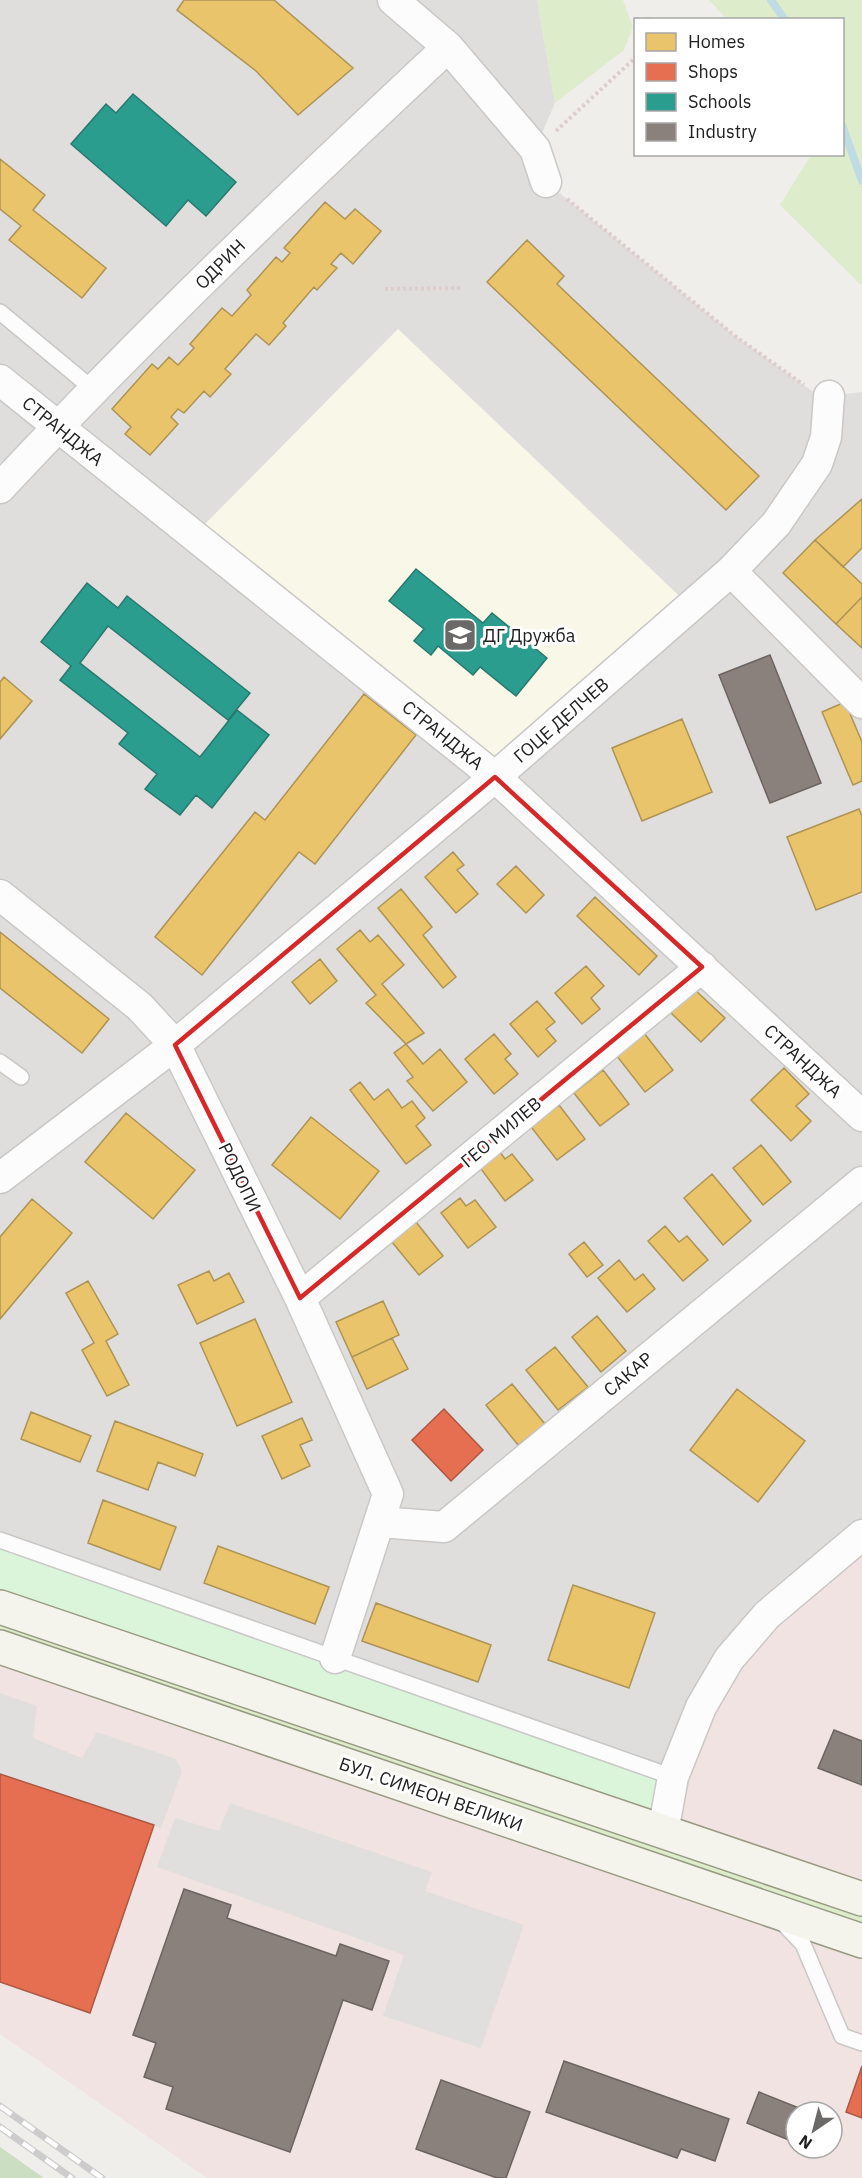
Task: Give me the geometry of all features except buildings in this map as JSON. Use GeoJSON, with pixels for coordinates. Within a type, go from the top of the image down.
{"type":"FeatureCollection","features":[{"type":"Feature","properties":{"kind":"main road"},"geometry":{"type":"LineString","coordinates":[[0,1607],[862,1899]]}},
{"type":"Feature","properties":{"kind":"main road","name":"БУЛ. СИМЕОН ВЕЛИКИ"},"geometry":{"type":"LineString","coordinates":[[0,1647],[862,1941]]}},
{"type":"Feature","properties":{"kind":"street"},"geometry":{"type":"LineString","coordinates":[[393,0],[448,47],[535,149],[546,182]]}},
{"type":"Feature","properties":{"kind":"street","name":"ОДРИН"},"geometry":{"type":"LineString","coordinates":[[0,488],[57,427],[292,193],[448,47]]}},
{"type":"Feature","properties":{"kind":"street","name":"СТРАНДЖА"},"geometry":{"type":"LineString","coordinates":[[0,380],[495,777],[862,1116]]}},
{"type":"Feature","properties":{"kind":"street","name":"ГОЦЕ ДЕЛЧЕВ"},"geometry":{"type":"LineString","coordinates":[[0,1178],[175,1045],[495,777],[731,571],[776,524],[817,464],[826,437],[829,396]]}},
{"type":"Feature","properties":{"kind":"street"},"geometry":{"type":"LineString","coordinates":[[731,571],[862,704]]}},
{"type":"Feature","properties":{"kind":"street","name":"РОДОПИ"},"geometry":{"type":"LineString","coordinates":[[0,895],[140,1007],[175,1045],[300,1298],[388,1494],[335,1658]]}},
{"type":"Feature","properties":{"kind":"street","name":"ГЕО МИЛЕВ"},"geometry":{"type":"LineString","coordinates":[[300,1298],[702,967]]}},
{"type":"Feature","properties":{"kind":"street","name":"САКАР"},"geometry":{"type":"LineString","coordinates":[[380,1522],[444,1527],[862,1182]]}},
{"type":"Feature","properties":{"kind":"street"},"geometry":{"type":"LineString","coordinates":[[663,1832],[673,1777],[701,1707],[729,1659],[766,1615],[862,1535]]}},
{"type":"Feature","properties":{"kind":"lane"},"geometry":{"type":"LineString","coordinates":[[0,312],[94,390]]}},
{"type":"Feature","properties":{"kind":"lane"},"geometry":{"type":"LineString","coordinates":[[0,1062],[21,1077]]}},
{"type":"Feature","properties":{"kind":"lane"},"geometry":{"type":"LineString","coordinates":[[0,1540],[673,1777]]}},
{"type":"Feature","properties":{"kind":"lane"},"geometry":{"type":"LineString","coordinates":[[771,1910],[803,1944],[842,2036],[862,2043]]}},
{"type":"Feature","properties":{"kind":"path"},"geometry":{"type":"LineString","coordinates":[[535,149],[634,59]]}},
{"type":"Feature","properties":{"kind":"path"},"geometry":{"type":"LineString","coordinates":[[546,182],[735,336],[813,391],[829,396]]}},
{"type":"Feature","properties":{"kind":"path"},"geometry":{"type":"LineString","coordinates":[[385,289],[460,288]]}},
{"type":"Feature","properties":{"kind":"highlighted area"},"geometry":{"type":"Polygon","coordinates":[[[495,777],[702,967],[300,1298],[175,1045],[495,777]]]}},
{"type":"Feature","properties":{"kind":"shaded area"},"geometry":{"type":"Polygon","coordinates":[[[0,0],[537,0],[555,103],[535,149],[546,182],[735,336],[812,391],[829,396],[862,392],[862,1535],[673,1777],[0,1607],[0,0]]]}},
{"type":"Feature","properties":{"kind":"shaded area"},"geometry":{"type":"Polygon","coordinates":[[[398,329],[691,607],[495,777],[194,535],[398,329]]]}},
{"type":"Feature","properties":{"kind":"shaded area"},"geometry":{"type":"Polygon","coordinates":[[[862,1535],[862,1899],[663,1832],[701,1707],[862,1535]]]}},
{"type":"Feature","properties":{"kind":"shaded area"},"geometry":{"type":"Polygon","coordinates":[[[0,1647],[862,1941],[862,2178],[207,2178],[0,2034],[0,1647]]]}},
{"type":"Feature","properties":{"kind":"shaded area"},"geometry":{"type":"Polygon","coordinates":[[[0,1693],[37,1706],[33,1738],[82,1758],[97,1732],[176,1759],[182,1771],[161,1828],[0,1774],[0,1693]]]}},
{"type":"Feature","properties":{"kind":"shaded area"},"geometry":{"type":"Polygon","coordinates":[[[230,1803],[432,1872],[425,1891],[524,1925],[481,2048],[383,2016],[404,1955],[157,1867],[175,1818],[219,1831],[230,1803]]]}},
{"type":"Feature","properties":{"kind":"green space"},"geometry":{"type":"Polygon","coordinates":[[[537,0],[623,0],[633,27],[624,50],[555,103],[537,0]]]}},
{"type":"Feature","properties":{"kind":"green space"},"geometry":{"type":"Polygon","coordinates":[[[709,0],[862,0],[862,286],[780,205],[810,156],[844,156],[844,18],[726,18],[709,0]]]}},
{"type":"Feature","properties":{"kind":"green space"},"geometry":{"type":"Polygon","coordinates":[[[0,1540],[673,1777],[663,1832],[0,1607],[0,1540]]]}},
{"type":"Feature","properties":{"kind":"green space"},"geometry":{"type":"Polygon","coordinates":[[[0,1617],[862,1914],[862,1934],[0,1630],[0,1617]]]}},
{"type":"Feature","properties":{"kind":"green space"},"geometry":{"type":"Polygon","coordinates":[[[0,2147],[44,2178],[0,2178],[0,2147]]]}},
{"type":"Feature","properties":{"kind":"waterway"},"geometry":{"type":"LineString","coordinates":[[771,0],[784,18]]}},
{"type":"Feature","properties":{"kind":"waterway"},"geometry":{"type":"LineString","coordinates":[[844,131],[862,181]]}},
{"type":"Feature","properties":{"kind":"railway"},"geometry":{"type":"LineString","coordinates":[[0,2106],[102,2178]]}},
{"type":"Feature","properties":{"kind":"railway"},"geometry":{"type":"LineString","coordinates":[[0,2127],[72,2178]]}},
{"type":"Feature","properties":{"kind":"place","name":"ДГ Дружба"},"geometry":{"type":"Point","coordinates":[460,635]}}]}
